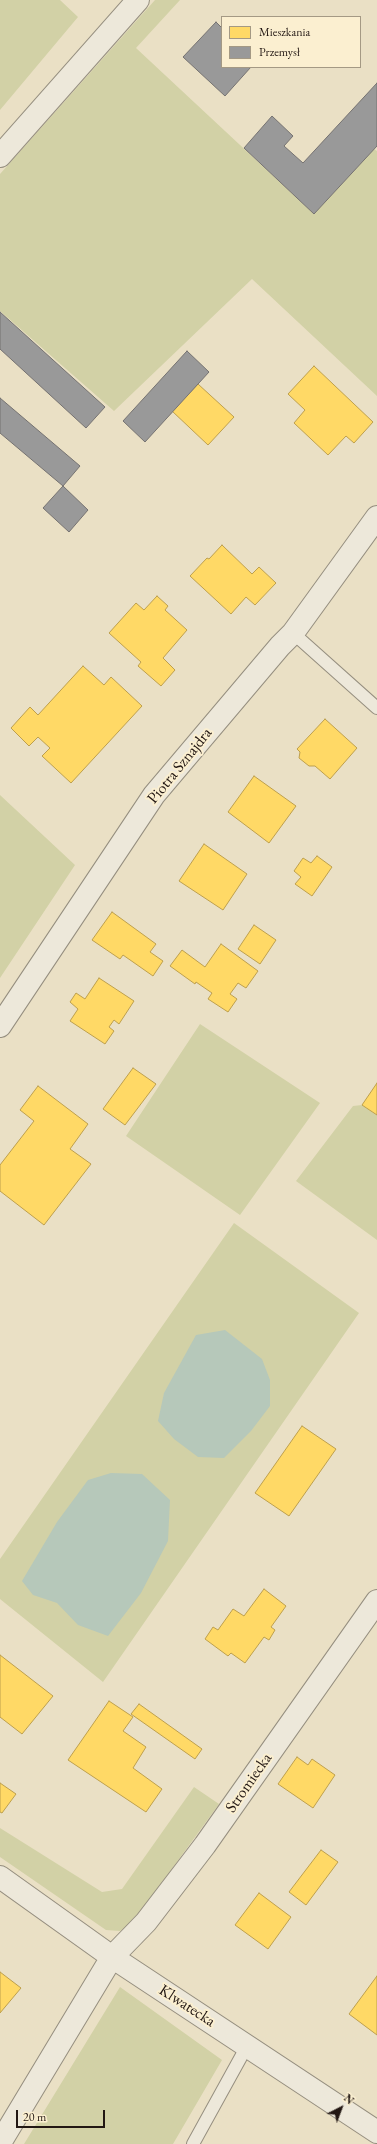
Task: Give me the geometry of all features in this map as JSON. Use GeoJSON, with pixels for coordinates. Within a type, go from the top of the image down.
{"type":"FeatureCollection","features":[{"type":"Feature","properties":{"kind":"street"},"geometry":{"type":"LineString","coordinates":[[0,156],[138,0]]}},
{"type":"Feature","properties":{"kind":"street","name":"Piotra Sznajdra"},"geometry":{"type":"LineString","coordinates":[[0,1026],[154,795],[275,652],[293,633],[377,518]]}},
{"type":"Feature","properties":{"kind":"street","name":"Stromiecka"},"geometry":{"type":"LineString","coordinates":[[0,2144],[112,1957],[146,1922],[205,1845],[377,1601]]}},
{"type":"Feature","properties":{"kind":"street","name":"Klwatecka"},"geometry":{"type":"LineString","coordinates":[[0,1877],[112,1957],[377,2132]]}},
{"type":"Feature","properties":{"kind":"lane"},"geometry":{"type":"LineString","coordinates":[[293,633],[377,708]]}},
{"type":"Feature","properties":{"kind":"lane"},"geometry":{"type":"LineString","coordinates":[[193,2144],[247,2046]]}},
{"type":"Feature","properties":{"kind":"green space"},"geometry":{"type":"Polygon","coordinates":[[[0,0],[60,0],[78,17],[0,110],[0,0]]]}},
{"type":"Feature","properties":{"kind":"green space"},"geometry":{"type":"Polygon","coordinates":[[[155,0],[180,0],[136,48],[314,214],[374,149],[377,151],[377,396],[252,279],[114,411],[0,311],[0,174],[155,0]]]}},
{"type":"Feature","properties":{"kind":"green space"},"geometry":{"type":"Polygon","coordinates":[[[0,795],[75,865],[0,978],[0,795]]]}},
{"type":"Feature","properties":{"kind":"green space"},"geometry":{"type":"Polygon","coordinates":[[[200,1024],[320,1103],[240,1215],[126,1136],[200,1024]]]}},
{"type":"Feature","properties":{"kind":"green space"},"geometry":{"type":"Polygon","coordinates":[[[362,1105],[377,1115],[377,1240],[296,1181],[353,1106],[362,1105]]]}},
{"type":"Feature","properties":{"kind":"green space"},"geometry":{"type":"Polygon","coordinates":[[[234,1223],[359,1313],[103,1682],[0,1599],[0,1559],[234,1223]]]}},
{"type":"Feature","properties":{"kind":"green space"},"geometry":{"type":"Polygon","coordinates":[[[194,1787],[219,1804],[134,1921],[120,1931],[106,1930],[0,1857],[0,1828],[102,1892],[122,1889],[194,1787]]]}},
{"type":"Feature","properties":{"kind":"green space"},"geometry":{"type":"Polygon","coordinates":[[[120,1987],[222,2060],[173,2144],[24,2144],[120,1987]]]}},
{"type":"Feature","properties":{"kind":"shaded area"},"geometry":{"type":"Polygon","coordinates":[[[225,1330],[262,1359],[270,1380],[270,1406],[251,1431],[224,1458],[198,1457],[174,1439],[158,1421],[164,1393],[196,1335],[225,1330]]]}},
{"type":"Feature","properties":{"kind":"shaded area"},"geometry":{"type":"Polygon","coordinates":[[[111,1473],[142,1474],[170,1500],[168,1541],[141,1593],[108,1636],[78,1625],[57,1603],[33,1595],[22,1581],[57,1522],[88,1480],[111,1473]]]}},
{"type":"Feature","properties":{"kind":"building: Mieszkania"},"geometry":{"type":"Polygon","coordinates":[[[314,366],[373,422],[354,443],[346,436],[328,455],[294,423],[305,410],[288,394],[314,366]]]}},
{"type":"Feature","properties":{"kind":"building: Mieszkania"},"geometry":{"type":"Polygon","coordinates":[[[198,384],[234,417],[208,445],[172,411],[198,384]]]}},
{"type":"Feature","properties":{"kind":"building: Mieszkania"},"geometry":{"type":"Polygon","coordinates":[[[222,545],[252,574],[259,567],[276,583],[255,605],[246,597],[231,614],[190,576],[222,545]]]}},
{"type":"Feature","properties":{"kind":"building: Mieszkania"},"geometry":{"type":"Polygon","coordinates":[[[157,596],[168,606],[165,610],[187,630],[163,658],[175,670],[161,686],[138,666],[141,662],[109,633],[136,603],[144,610],[157,596]]]}},
{"type":"Feature","properties":{"kind":"building: Mieszkania"},"geometry":{"type":"Polygon","coordinates":[[[83,666],[104,685],[111,677],[142,706],[71,783],[42,756],[50,748],[38,737],[29,746],[11,728],[30,707],[38,715],[83,666]]]}},
{"type":"Feature","properties":{"kind":"building: Mieszkania"},"geometry":{"type":"Polygon","coordinates":[[[325,719],[357,748],[330,779],[315,766],[309,766],[299,758],[300,752],[297,749],[325,719]]]}},
{"type":"Feature","properties":{"kind":"building: Mieszkania"},"geometry":{"type":"Polygon","coordinates":[[[254,776],[296,806],[269,843],[228,812],[254,776]]]}},
{"type":"Feature","properties":{"kind":"building: Mieszkania"},"geometry":{"type":"Polygon","coordinates":[[[204,844],[247,874],[223,910],[179,881],[204,844]]]}},
{"type":"Feature","properties":{"kind":"building: Mieszkania"},"geometry":{"type":"Polygon","coordinates":[[[317,856],[332,867],[312,896],[295,884],[301,877],[294,871],[303,858],[311,863],[317,856]]]}},
{"type":"Feature","properties":{"kind":"building: Mieszkania"},"geometry":{"type":"Polygon","coordinates":[[[112,912],[156,944],[150,952],[163,961],[153,976],[123,955],[120,959],[92,940],[112,912]]]}},
{"type":"Feature","properties":{"kind":"building: Mieszkania"},"geometry":{"type":"Polygon","coordinates":[[[254,925],[276,940],[260,964],[238,949],[254,925]]]}},
{"type":"Feature","properties":{"kind":"building: Mieszkania"},"geometry":{"type":"Polygon","coordinates":[[[221,944],[258,971],[246,988],[238,983],[230,994],[237,999],[228,1012],[208,999],[212,993],[196,982],[195,984],[170,966],[182,950],[205,967],[221,944]]]}},
{"type":"Feature","properties":{"kind":"building: Mieszkania"},"geometry":{"type":"Polygon","coordinates":[[[99,978],[134,1001],[119,1024],[114,1020],[109,1027],[114,1031],[105,1044],[70,1021],[78,1009],[70,1002],[76,993],[85,999],[99,978]]]}},
{"type":"Feature","properties":{"kind":"building: Mieszkania"},"geometry":{"type":"Polygon","coordinates":[[[133,1068],[156,1084],[125,1125],[103,1109],[133,1068]]]}},
{"type":"Feature","properties":{"kind":"building: Mieszkania"},"geometry":{"type":"Polygon","coordinates":[[[377,1083],[377,1115],[362,1105],[377,1083]]]}},
{"type":"Feature","properties":{"kind":"building: Mieszkania"},"geometry":{"type":"Polygon","coordinates":[[[38,1086],[88,1124],[70,1149],[91,1164],[44,1225],[0,1191],[0,1165],[34,1121],[20,1110],[38,1086]]]}},
{"type":"Feature","properties":{"kind":"building: Mieszkania"},"geometry":{"type":"Polygon","coordinates":[[[302,1426],[336,1449],[289,1516],[255,1493],[302,1426]]]}},
{"type":"Feature","properties":{"kind":"building: Mieszkania"},"geometry":{"type":"Polygon","coordinates":[[[264,1589],[286,1606],[271,1627],[275,1630],[269,1640],[264,1637],[245,1663],[231,1653],[228,1656],[205,1639],[213,1627],[218,1630],[233,1609],[244,1616],[264,1589]]]}},
{"type":"Feature","properties":{"kind":"building: Mieszkania"},"geometry":{"type":"Polygon","coordinates":[[[0,1655],[53,1696],[22,1734],[0,1717],[0,1655]]]}},
{"type":"Feature","properties":{"kind":"building: Mieszkania"},"geometry":{"type":"Polygon","coordinates":[[[109,1701],[133,1717],[123,1731],[146,1747],[133,1768],[162,1789],[146,1812],[68,1760],[109,1701]]]}},
{"type":"Feature","properties":{"kind":"building: Mieszkania"},"geometry":{"type":"Polygon","coordinates":[[[139,1704],[202,1749],[195,1759],[131,1714],[139,1704]]]}},
{"type":"Feature","properties":{"kind":"building: Mieszkania"},"geometry":{"type":"Polygon","coordinates":[[[297,1757],[308,1765],[312,1759],[335,1775],[313,1808],[278,1784],[297,1757]]]}},
{"type":"Feature","properties":{"kind":"building: Mieszkania"},"geometry":{"type":"Polygon","coordinates":[[[0,1783],[16,1794],[2,1813],[0,1812],[0,1783]]]}},
{"type":"Feature","properties":{"kind":"building: Mieszkania"},"geometry":{"type":"Polygon","coordinates":[[[321,1850],[338,1862],[306,1905],[289,1892],[321,1850]]]}},
{"type":"Feature","properties":{"kind":"building: Mieszkania"},"geometry":{"type":"Polygon","coordinates":[[[259,1893],[291,1917],[268,1949],[235,1925],[259,1893]]]}},
{"type":"Feature","properties":{"kind":"building: Mieszkania"},"geometry":{"type":"Polygon","coordinates":[[[0,1972],[21,1988],[0,2013],[0,1972]]]}},
{"type":"Feature","properties":{"kind":"building: Mieszkania"},"geometry":{"type":"Polygon","coordinates":[[[377,1976],[377,2035],[349,2014],[377,1976]]]}},
{"type":"Feature","properties":{"kind":"building: Przemysł"},"geometry":{"type":"Polygon","coordinates":[[[216,22],[221,27],[221,68],[250,68],[225,96],[183,57],[216,22]]]}},
{"type":"Feature","properties":{"kind":"building: Przemysł"},"geometry":{"type":"Polygon","coordinates":[[[377,83],[377,146],[314,214],[244,148],[272,116],[293,136],[284,146],[303,163],[377,83]]]}},
{"type":"Feature","properties":{"kind":"building: Przemysł"},"geometry":{"type":"Polygon","coordinates":[[[0,312],[105,407],[86,428],[0,349],[0,312]]]}},
{"type":"Feature","properties":{"kind":"building: Przemysł"},"geometry":{"type":"Polygon","coordinates":[[[187,351],[209,372],[145,442],[123,421],[187,351]]]}},
{"type":"Feature","properties":{"kind":"building: Przemysł"},"geometry":{"type":"Polygon","coordinates":[[[0,398],[80,466],[63,486],[0,433],[0,398]]]}},
{"type":"Feature","properties":{"kind":"building: Przemysł"},"geometry":{"type":"Polygon","coordinates":[[[63,486],[88,510],[69,532],[43,508],[63,486]]]}}]}
